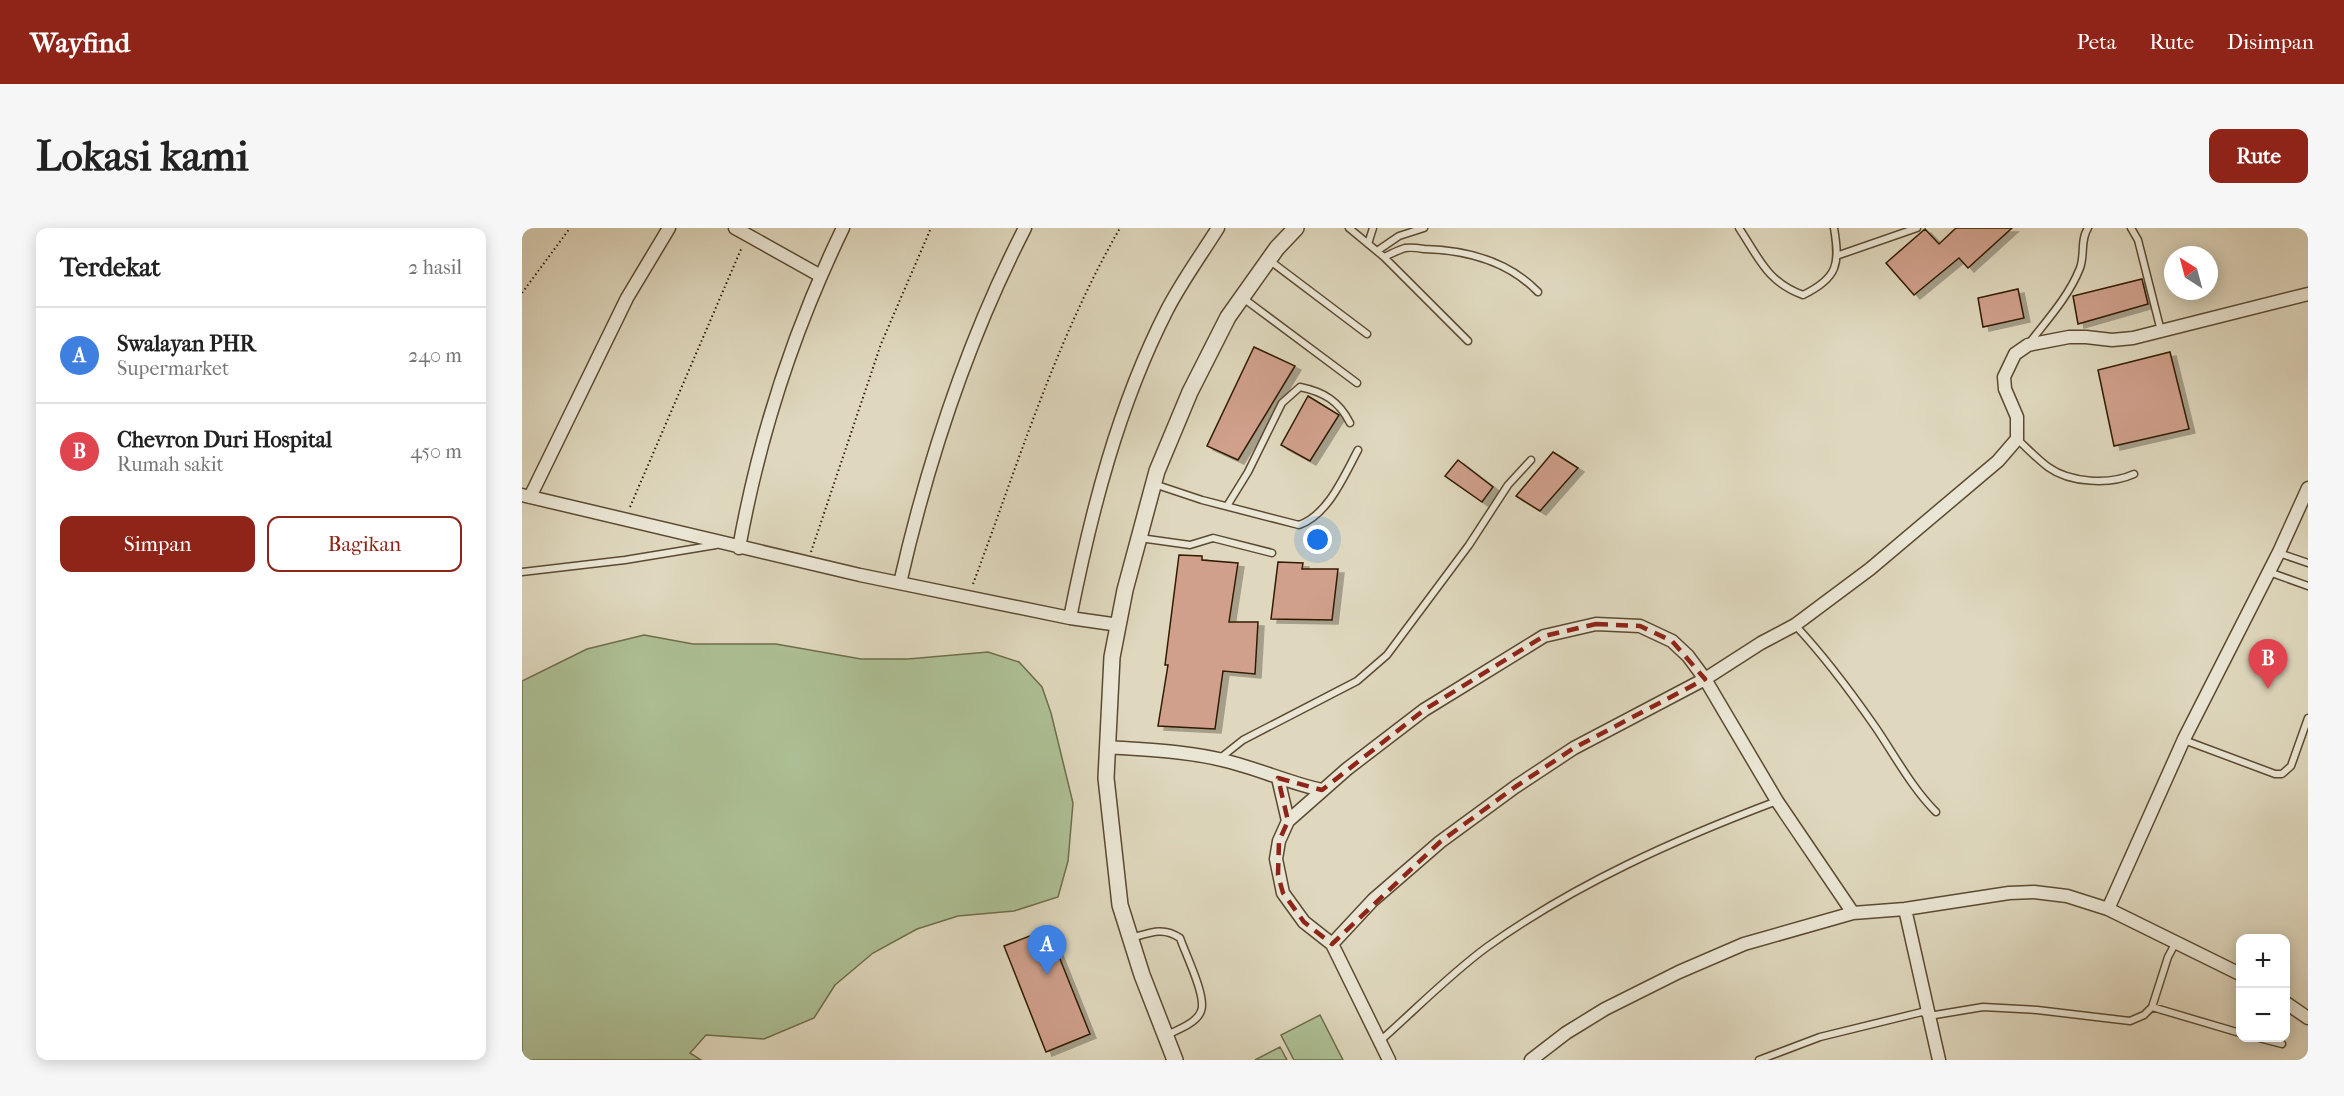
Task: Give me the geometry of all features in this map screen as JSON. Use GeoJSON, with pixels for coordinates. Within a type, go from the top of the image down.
{"type":"FeatureCollection","features":[{"type":"Feature","properties":{"kind":"street"},"geometry":{"type":"LineString","coordinates":[[669,228],[618,316],[526,496],[722,544],[900,584],[1119,626]]}},
{"type":"Feature","properties":{"kind":"street"},"geometry":{"type":"LineString","coordinates":[[735,228],[819,275]]}},
{"type":"Feature","properties":{"kind":"street"},"geometry":{"type":"LineString","coordinates":[[739,548],[760,448],[782,380],[819,275],[843,228]]}},
{"type":"Feature","properties":{"kind":"street"},"geometry":{"type":"LineString","coordinates":[[900,584],[934,448],[956,385],[996,287],[1025,228]]}},
{"type":"Feature","properties":{"kind":"street"},"geometry":{"type":"LineString","coordinates":[[1070,618],[1086,539],[1108,455],[1167,309],[1218,228]]}},
{"type":"Feature","properties":{"kind":"street"},"geometry":{"type":"LineString","coordinates":[[1170,1059],[1165,1036],[1119,905],[1106,778],[1112,657],[1125,590],[1154,484],[1190,392],[1228,317],[1277,248],[1296,228]]}},
{"type":"Feature","properties":{"kind":"street"},"geometry":{"type":"LineString","coordinates":[[1332,944],[1373,900],[1440,842],[1515,787],[1574,748],[1705,679],[1761,643],[1795,625],[1870,569],[1998,461],[2017,439],[2017,417],[2005,389],[2004,377],[2015,354],[2028,345],[2069,337],[2112,340],[2133,338],[2308,294]]}},
{"type":"Feature","properties":{"kind":"street"},"geometry":{"type":"LineString","coordinates":[[2109,909],[2184,739],[2279,552],[2308,488]]}},
{"type":"Feature","properties":{"kind":"street"},"geometry":{"type":"LineString","coordinates":[[1389,1060],[1332,944],[1304,922],[1283,893],[1276,859],[1279,842],[1288,821],[1347,769],[1424,710],[1544,636],[1596,624],[1640,627],[1672,641],[1688,656],[1705,679],[1777,801],[1853,913]]}},
{"type":"Feature","properties":{"kind":"street"},"geometry":{"type":"LineString","coordinates":[[1107,747],[1218,759],[1322,790]]}},
{"type":"Feature","properties":{"kind":"street"},"geometry":{"type":"LineString","coordinates":[[1278,778],[1288,821]]}},
{"type":"Feature","properties":{"kind":"street"},"geometry":{"type":"LineString","coordinates":[[1531,1060],[1566,1033],[1605,1009],[1679,972],[1744,944],[1853,913],[1905,909],[2008,893],[2034,892],[2086,901],[2109,909],[2236,971]]}},
{"type":"Feature","properties":{"kind":"street"},"geometry":{"type":"LineString","coordinates":[[1905,909],[1939,1060]]}},
{"type":"Feature","properties":{"kind":"street"},"geometry":{"type":"LineString","coordinates":[[2290,1006],[2308,1018]]}},
{"type":"Feature","properties":{"kind":"lane"},"geometry":{"type":"LineString","coordinates":[[1349,228],[1384,257],[1468,341]]}},
{"type":"Feature","properties":{"kind":"lane"},"geometry":{"type":"LineString","coordinates":[[1368,244],[1373,228]]}},
{"type":"Feature","properties":{"kind":"lane"},"geometry":{"type":"LineString","coordinates":[[1377,251],[1399,236],[1424,228]]}},
{"type":"Feature","properties":{"kind":"lane"},"geometry":{"type":"LineString","coordinates":[[1739,228],[1766,270],[1779,284],[1803,295],[1819,287],[1831,273],[1839,255],[1834,228]]}},
{"type":"Feature","properties":{"kind":"lane"},"geometry":{"type":"LineString","coordinates":[[1839,255],[1917,228]]}},
{"type":"Feature","properties":{"kind":"lane"},"geometry":{"type":"LineString","coordinates":[[2028,345],[2052,314],[2077,275],[2081,265],[2083,237],[2088,228]]}},
{"type":"Feature","properties":{"kind":"lane"},"geometry":{"type":"LineString","coordinates":[[2131,228],[2138,240],[2161,331]]}},
{"type":"Feature","properties":{"kind":"lane"},"geometry":{"type":"LineString","coordinates":[[1384,257],[1407,248],[1444,249],[1473,254],[1526,280],[1538,292]]}},
{"type":"Feature","properties":{"kind":"lane"},"geometry":{"type":"LineString","coordinates":[[1268,260],[1367,334]]}},
{"type":"Feature","properties":{"kind":"lane"},"geometry":{"type":"LineString","coordinates":[[1242,297],[1357,383]]}},
{"type":"Feature","properties":{"kind":"lane"},"geometry":{"type":"LineString","coordinates":[[1227,506],[1248,472],[1282,404],[1299,387],[1312,390],[1337,402],[1350,423]]}},
{"type":"Feature","properties":{"kind":"lane"},"geometry":{"type":"LineString","coordinates":[[2017,439],[2049,468],[2063,475],[2092,480],[2123,479],[2133,474]]}},
{"type":"Feature","properties":{"kind":"lane"},"geometry":{"type":"LineString","coordinates":[[1154,484],[1299,525],[1309,522],[1324,507],[1358,450]]}},
{"type":"Feature","properties":{"kind":"lane"},"geometry":{"type":"LineString","coordinates":[[1218,759],[1244,740],[1357,681],[1387,655],[1469,545],[1509,485],[1531,460]]}},
{"type":"Feature","properties":{"kind":"lane"},"geometry":{"type":"LineString","coordinates":[[1139,538],[1190,546],[1213,538],[1272,553]]}},
{"type":"Feature","properties":{"kind":"lane"},"geometry":{"type":"LineString","coordinates":[[522,572],[625,560],[722,544]]}},
{"type":"Feature","properties":{"kind":"lane"},"geometry":{"type":"LineString","coordinates":[[2279,552],[2308,563]]}},
{"type":"Feature","properties":{"kind":"lane"},"geometry":{"type":"LineString","coordinates":[[2269,572],[2308,586]]}},
{"type":"Feature","properties":{"kind":"lane"},"geometry":{"type":"LineString","coordinates":[[1795,625],[1822,654],[1925,801],[1936,812]]}},
{"type":"Feature","properties":{"kind":"lane"},"geometry":{"type":"LineString","coordinates":[[2184,739],[2275,774],[2282,774],[2291,766],[2305,734],[2308,718]]}},
{"type":"Feature","properties":{"kind":"lane"},"geometry":{"type":"LineString","coordinates":[[1379,1041],[1485,948],[1567,895],[1694,834],[1777,801]]}},
{"type":"Feature","properties":{"kind":"lane"},"geometry":{"type":"LineString","coordinates":[[1130,938],[1159,930],[1171,932],[1180,938],[1203,1001],[1201,1012],[1193,1021],[1165,1036]]}},
{"type":"Feature","properties":{"kind":"lane"},"geometry":{"type":"LineString","coordinates":[[1759,1060],[1820,1037],[1922,1012],[1929,1016],[1983,1007],[2037,1010],[2130,1021],[2144,1015],[2152,1006],[2168,957],[2176,941]]}},
{"type":"Feature","properties":{"kind":"lane"},"geometry":{"type":"LineString","coordinates":[[2152,1006],[2236,1031]]}},
{"type":"Feature","properties":{"kind":"lane"},"geometry":{"type":"LineString","coordinates":[[2274,1042],[2282,1044]]}},
{"type":"Feature","properties":{"kind":"path"},"geometry":{"type":"LineString","coordinates":[[522,293],[570,228]]}},
{"type":"Feature","properties":{"kind":"path"},"geometry":{"type":"LineString","coordinates":[[807,563],[881,344],[932,228]]}},
{"type":"Feature","properties":{"kind":"path"},"geometry":{"type":"LineString","coordinates":[[968,598],[1059,354],[1101,260],[1120,228]]}},
{"type":"Feature","properties":{"kind":"path"},"geometry":{"type":"LineString","coordinates":[[624,520],[747,236]]}},
{"type":"Feature","properties":{"kind":"highlighted area"},"geometry":{"type":"Polygon","coordinates":[[[1596,624],[1640,626],[1672,641],[1705,679],[1574,748],[1515,787],[1440,842],[1332,944],[1304,922],[1283,893],[1278,875],[1279,841],[1288,821],[1278,778],[1322,790],[1424,710],[1544,636],[1596,624]]]}},
{"type":"Feature","properties":{"kind":"green space"},"geometry":{"type":"Polygon","coordinates":[[[644,635],[693,644],[776,644],[861,659],[908,659],[988,652],[1019,662],[1042,687],[1051,713],[1073,803],[1068,861],[1058,897],[1014,911],[958,916],[917,929],[873,953],[835,985],[814,1018],[764,1039],[706,1035],[690,1053],[701,1060],[522,1060],[522,681],[587,649],[644,635]]]}},
{"type":"Feature","properties":{"kind":"green space"},"geometry":{"type":"Polygon","coordinates":[[[1320,1015],[1343,1060],[1294,1060],[1281,1035],[1320,1015]]]}},
{"type":"Feature","properties":{"kind":"green space"},"geometry":{"type":"Polygon","coordinates":[[[1280,1047],[1287,1060],[1255,1060],[1280,1047]]]}},
{"type":"Feature","properties":{"kind":"building"},"geometry":{"type":"Polygon","coordinates":[[[1956,228],[2012,228],[1968,268],[1959,258],[1914,295],[1886,263],[1925,229],[1939,244],[1956,228]]]}},
{"type":"Feature","properties":{"kind":"building"},"geometry":{"type":"Polygon","coordinates":[[[2142,279],[2148,304],[2078,324],[2073,296],[2142,279]]]}},
{"type":"Feature","properties":{"kind":"building"},"geometry":{"type":"Polygon","coordinates":[[[2018,289],[2024,318],[1983,327],[1978,298],[2018,289]]]}},
{"type":"Feature","properties":{"kind":"building"},"geometry":{"type":"Polygon","coordinates":[[[1254,347],[1295,366],[1238,460],[1207,446],[1254,347]]]}},
{"type":"Feature","properties":{"kind":"building"},"geometry":{"type":"Polygon","coordinates":[[[2170,352],[2189,429],[2114,446],[2098,370],[2170,352]]]}},
{"type":"Feature","properties":{"kind":"building"},"geometry":{"type":"Polygon","coordinates":[[[1308,396],[1339,415],[1310,461],[1281,445],[1308,396]]]}},
{"type":"Feature","properties":{"kind":"building"},"geometry":{"type":"Polygon","coordinates":[[[1553,452],[1578,468],[1540,511],[1516,496],[1553,452]]]}},
{"type":"Feature","properties":{"kind":"building"},"geometry":{"type":"Polygon","coordinates":[[[1458,460],[1493,487],[1482,502],[1445,476],[1458,460]]]}},
{"type":"Feature","properties":{"kind":"building"},"geometry":{"type":"Polygon","coordinates":[[[1179,555],[1202,556],[1202,560],[1238,563],[1229,622],[1258,622],[1255,674],[1223,671],[1215,729],[1158,726],[1168,665],[1165,665],[1179,555]]]}},
{"type":"Feature","properties":{"kind":"building"},"geometry":{"type":"Polygon","coordinates":[[[1278,562],[1303,563],[1302,569],[1338,569],[1332,620],[1271,619],[1278,562]]]}},
{"type":"Feature","properties":{"kind":"building"},"geometry":{"type":"Polygon","coordinates":[[[1048,929],[1090,1034],[1046,1052],[1004,946],[1048,929]]]}},
{"type":"Feature","properties":{"kind":"place","name":"Chevron Duri Hospital"},"geometry":{"type":"Point","coordinates":[2268,689]}},
{"type":"Feature","properties":{"kind":"place","name":"Swalayan PHR"},"geometry":{"type":"Point","coordinates":[1047,975]}}]}
